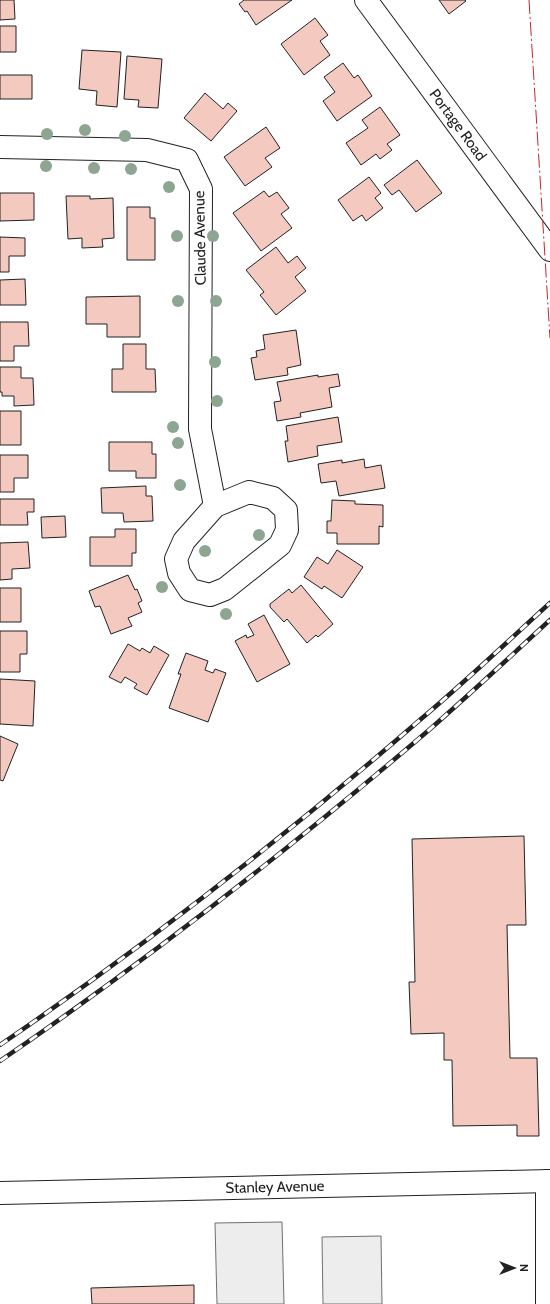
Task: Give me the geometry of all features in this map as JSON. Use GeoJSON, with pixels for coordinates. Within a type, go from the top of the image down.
{"type":"FeatureCollection","features":[{"type":"Feature","properties":{"kind":"street","name":"Portage Road"},"geometry":{"type":"LineString","coordinates":[[366,0],[550,250]]}},
{"type":"Feature","properties":{"kind":"street","name":"Claude Avenue"},"geometry":{"type":"LineString","coordinates":[[0,147],[147,150],[188,160],[201,189],[200,429],[215,506]]}},
{"type":"Feature","properties":{"kind":"street"},"geometry":{"type":"LineString","coordinates":[[249,492],[273,498],[286,510],[287,530],[280,546],[225,589],[210,595],[190,590],[179,573],[176,559],[184,541],[215,506],[249,492]]}},
{"type":"Feature","properties":{"kind":"street"},"geometry":{"type":"LineString","coordinates":[[548,1304],[549,1181]]}},
{"type":"Feature","properties":{"kind":"street","name":"Stanley Avenue"},"geometry":{"type":"LineString","coordinates":[[0,1192],[549,1181]]}},
{"type":"Feature","properties":{"kind":"shaded area"},"geometry":{"type":"Polygon","coordinates":[[[282,1222],[284,1304],[217,1304],[215,1223],[282,1222]]]}},
{"type":"Feature","properties":{"kind":"shaded area"},"geometry":{"type":"Polygon","coordinates":[[[381,1236],[382,1304],[323,1304],[322,1237],[381,1236]]]}},
{"type":"Feature","properties":{"kind":"building"},"geometry":{"type":"Polygon","coordinates":[[[0,0],[14,0],[15,19],[0,20],[0,0]]]}},
{"type":"Feature","properties":{"kind":"building"},"geometry":{"type":"Polygon","coordinates":[[[244,0],[292,0],[256,25],[247,11],[245,12],[239,4],[244,0]]]}},
{"type":"Feature","properties":{"kind":"building"},"geometry":{"type":"Polygon","coordinates":[[[439,0],[465,0],[466,1],[449,14],[439,0]]]}},
{"type":"Feature","properties":{"kind":"building"},"geometry":{"type":"Polygon","coordinates":[[[315,18],[328,35],[320,41],[330,55],[304,75],[281,44],[315,18]]]}},
{"type":"Feature","properties":{"kind":"building"},"geometry":{"type":"Polygon","coordinates":[[[0,26],[16,26],[16,52],[0,52],[0,26]]]}},
{"type":"Feature","properties":{"kind":"building"},"geometry":{"type":"Polygon","coordinates":[[[82,50],[121,52],[117,107],[96,105],[97,91],[79,89],[82,50]]]}},
{"type":"Feature","properties":{"kind":"building"},"geometry":{"type":"Polygon","coordinates":[[[127,56],[162,59],[158,108],[138,107],[139,100],[124,99],[127,56]]]}},
{"type":"Feature","properties":{"kind":"building"},"geometry":{"type":"Polygon","coordinates":[[[343,63],[354,78],[358,75],[372,96],[337,121],[323,101],[335,92],[324,77],[343,63]]]}},
{"type":"Feature","properties":{"kind":"building"},"geometry":{"type":"Polygon","coordinates":[[[0,75],[32,75],[32,99],[0,99],[0,75]]]}},
{"type":"Feature","properties":{"kind":"building"},"geometry":{"type":"Polygon","coordinates":[[[205,93],[223,109],[228,103],[237,111],[211,141],[184,118],[205,93]]]}},
{"type":"Feature","properties":{"kind":"building"},"geometry":{"type":"Polygon","coordinates":[[[380,107],[400,135],[387,144],[392,150],[380,159],[376,154],[361,165],[346,143],[368,128],[362,120],[380,107]]]}},
{"type":"Feature","properties":{"kind":"building"},"geometry":{"type":"Polygon","coordinates":[[[266,127],[280,148],[265,158],[272,167],[245,186],[224,157],[266,127]]]}},
{"type":"Feature","properties":{"kind":"building"},"geometry":{"type":"Polygon","coordinates":[[[417,160],[442,193],[416,212],[399,190],[392,195],[384,185],[417,160]]]}},
{"type":"Feature","properties":{"kind":"building"},"geometry":{"type":"Polygon","coordinates":[[[369,177],[381,193],[375,198],[383,208],[366,221],[362,215],[353,221],[338,200],[369,177]]]}},
{"type":"Feature","properties":{"kind":"building"},"geometry":{"type":"Polygon","coordinates":[[[264,191],[269,197],[277,192],[289,208],[281,214],[292,228],[261,251],[233,213],[264,191]]]}},
{"type":"Feature","properties":{"kind":"building"},"geometry":{"type":"Polygon","coordinates":[[[0,193],[34,193],[34,220],[0,221],[0,193]]]}},
{"type":"Feature","properties":{"kind":"building"},"geometry":{"type":"Polygon","coordinates":[[[66,196],[90,196],[90,199],[113,198],[114,238],[102,239],[103,247],[82,248],[82,238],[68,239],[66,196]]]}},
{"type":"Feature","properties":{"kind":"building"},"geometry":{"type":"Polygon","coordinates":[[[127,207],[150,207],[150,218],[155,218],[155,260],[127,260],[127,207]]]}},
{"type":"Feature","properties":{"kind":"building"},"geometry":{"type":"Polygon","coordinates":[[[0,237],[25,238],[25,256],[9,256],[9,272],[0,272],[0,237]]]}},
{"type":"Feature","properties":{"kind":"building"},"geometry":{"type":"Polygon","coordinates":[[[276,247],[288,263],[297,256],[306,268],[295,277],[306,291],[276,315],[260,295],[264,292],[246,270],[276,247]]]}},
{"type":"Feature","properties":{"kind":"building"},"geometry":{"type":"Polygon","coordinates":[[[25,279],[26,305],[0,305],[0,280],[25,279]]]}},
{"type":"Feature","properties":{"kind":"building"},"geometry":{"type":"Polygon","coordinates":[[[140,296],[140,337],[107,337],[107,324],[86,324],[86,297],[140,296]]]}},
{"type":"Feature","properties":{"kind":"building"},"geometry":{"type":"Polygon","coordinates":[[[0,322],[28,322],[29,346],[14,346],[14,361],[0,361],[0,322]]]}},
{"type":"Feature","properties":{"kind":"building"},"geometry":{"type":"Polygon","coordinates":[[[296,330],[301,365],[287,368],[288,375],[255,380],[251,358],[257,357],[256,351],[265,349],[263,335],[296,330]]]}},
{"type":"Feature","properties":{"kind":"building"},"geometry":{"type":"Polygon","coordinates":[[[123,344],[146,344],[146,369],[155,369],[156,392],[112,392],[112,369],[123,369],[123,344]]]}},
{"type":"Feature","properties":{"kind":"building"},"geometry":{"type":"Polygon","coordinates":[[[0,367],[21,367],[21,378],[33,378],[34,405],[14,406],[14,396],[2,396],[2,392],[0,392],[0,367]]]}},
{"type":"Feature","properties":{"kind":"building"},"geometry":{"type":"Polygon","coordinates":[[[338,374],[340,386],[329,388],[332,407],[300,413],[301,417],[277,421],[274,402],[281,401],[277,382],[318,375],[318,377],[338,374]]]}},
{"type":"Feature","properties":{"kind":"building"},"geometry":{"type":"Polygon","coordinates":[[[0,411],[21,411],[21,445],[0,445],[0,411]]]}},
{"type":"Feature","properties":{"kind":"building"},"geometry":{"type":"Polygon","coordinates":[[[338,417],[342,442],[317,446],[318,456],[288,462],[285,441],[288,441],[286,426],[338,417]]]}},
{"type":"Feature","properties":{"kind":"building"},"geometry":{"type":"Polygon","coordinates":[[[109,442],[152,442],[152,454],[156,454],[156,478],[136,478],[136,471],[109,471],[109,442]]]}},
{"type":"Feature","properties":{"kind":"building"},"geometry":{"type":"Polygon","coordinates":[[[0,455],[28,455],[28,478],[14,478],[14,492],[0,492],[0,455]]]}},
{"type":"Feature","properties":{"kind":"building"},"geometry":{"type":"Polygon","coordinates":[[[364,459],[365,468],[381,465],[385,488],[339,496],[336,481],[321,483],[318,464],[342,460],[342,463],[364,459]]]}},
{"type":"Feature","properties":{"kind":"building"},"geometry":{"type":"Polygon","coordinates":[[[146,486],[146,496],[152,496],[153,521],[124,522],[123,513],[102,513],[101,488],[146,486]]]}},
{"type":"Feature","properties":{"kind":"building"},"geometry":{"type":"Polygon","coordinates":[[[0,499],[34,499],[34,512],[27,512],[28,525],[0,525],[0,499]]]}},
{"type":"Feature","properties":{"kind":"building"},"geometry":{"type":"Polygon","coordinates":[[[332,500],[355,501],[355,504],[383,505],[383,527],[379,526],[379,544],[337,544],[337,533],[327,533],[327,521],[331,521],[332,500]]]}},
{"type":"Feature","properties":{"kind":"building"},"geometry":{"type":"Polygon","coordinates":[[[65,516],[66,537],[42,538],[41,517],[65,516]]]}},
{"type":"Feature","properties":{"kind":"building"},"geometry":{"type":"Polygon","coordinates":[[[115,529],[136,529],[136,553],[132,553],[132,566],[90,566],[90,537],[115,537],[115,529]]]}},
{"type":"Feature","properties":{"kind":"building"},"geometry":{"type":"Polygon","coordinates":[[[28,542],[30,568],[12,569],[12,579],[0,580],[0,543],[28,542]]]}},
{"type":"Feature","properties":{"kind":"building"},"geometry":{"type":"Polygon","coordinates":[[[337,550],[363,567],[342,598],[324,586],[322,589],[304,577],[317,557],[328,564],[337,550]]]}},
{"type":"Feature","properties":{"kind":"building"},"geometry":{"type":"Polygon","coordinates":[[[128,575],[135,590],[137,589],[142,601],[138,603],[142,612],[128,618],[132,626],[111,634],[100,606],[95,607],[89,591],[128,575]]]}},
{"type":"Feature","properties":{"kind":"building"},"geometry":{"type":"Polygon","coordinates":[[[301,585],[333,624],[318,637],[316,635],[307,643],[287,619],[284,622],[270,607],[270,604],[289,589],[292,593],[301,585]]]}},
{"type":"Feature","properties":{"kind":"building"},"geometry":{"type":"Polygon","coordinates":[[[0,588],[21,588],[21,622],[0,622],[0,588]]]}},
{"type":"Feature","properties":{"kind":"building"},"geometry":{"type":"Polygon","coordinates":[[[264,615],[290,664],[257,682],[235,641],[246,635],[247,638],[254,635],[248,624],[264,615]]]}},
{"type":"Feature","properties":{"kind":"building"},"geometry":{"type":"Polygon","coordinates":[[[0,631],[27,631],[27,654],[20,654],[20,672],[0,672],[0,631]]]}},
{"type":"Feature","properties":{"kind":"building"},"geometry":{"type":"Polygon","coordinates":[[[128,644],[140,651],[142,648],[150,653],[154,646],[169,655],[147,695],[134,688],[137,684],[125,677],[121,683],[109,677],[128,644]]]}},
{"type":"Feature","properties":{"kind":"building"},"geometry":{"type":"Polygon","coordinates":[[[186,653],[208,661],[205,670],[213,673],[215,669],[226,673],[208,722],[169,708],[181,674],[178,674],[186,653]]]}},
{"type":"Feature","properties":{"kind":"building"},"geometry":{"type":"Polygon","coordinates":[[[0,679],[35,681],[33,726],[0,724],[0,679]]]}},
{"type":"Feature","properties":{"kind":"building"},"geometry":{"type":"Polygon","coordinates":[[[0,736],[18,744],[3,781],[0,780],[0,736]]]}},
{"type":"Feature","properties":{"kind":"building"},"geometry":{"type":"Polygon","coordinates":[[[524,836],[526,925],[507,925],[510,1058],[537,1058],[539,1136],[517,1136],[517,1125],[453,1126],[452,1060],[444,1060],[444,1033],[411,1034],[409,982],[415,982],[412,839],[524,836]]]}},
{"type":"Feature","properties":{"kind":"building"},"geometry":{"type":"Polygon","coordinates":[[[194,1285],[194,1304],[92,1304],[91,1288],[194,1285]]]}},
{"type":"Feature","properties":{"kind":"railway"},"geometry":{"type":"LineString","coordinates":[[0,1045],[109,968],[267,847],[437,705],[550,603]]}},
{"type":"Feature","properties":{"kind":"railway"},"geometry":{"type":"LineString","coordinates":[[0,1061],[111,983],[219,901],[325,817],[429,730],[550,620]]}},
{"type":"Feature","properties":{"kind":"power"},"geometry":{"type":"LineString","coordinates":[[529,0],[550,338]]}}]}
